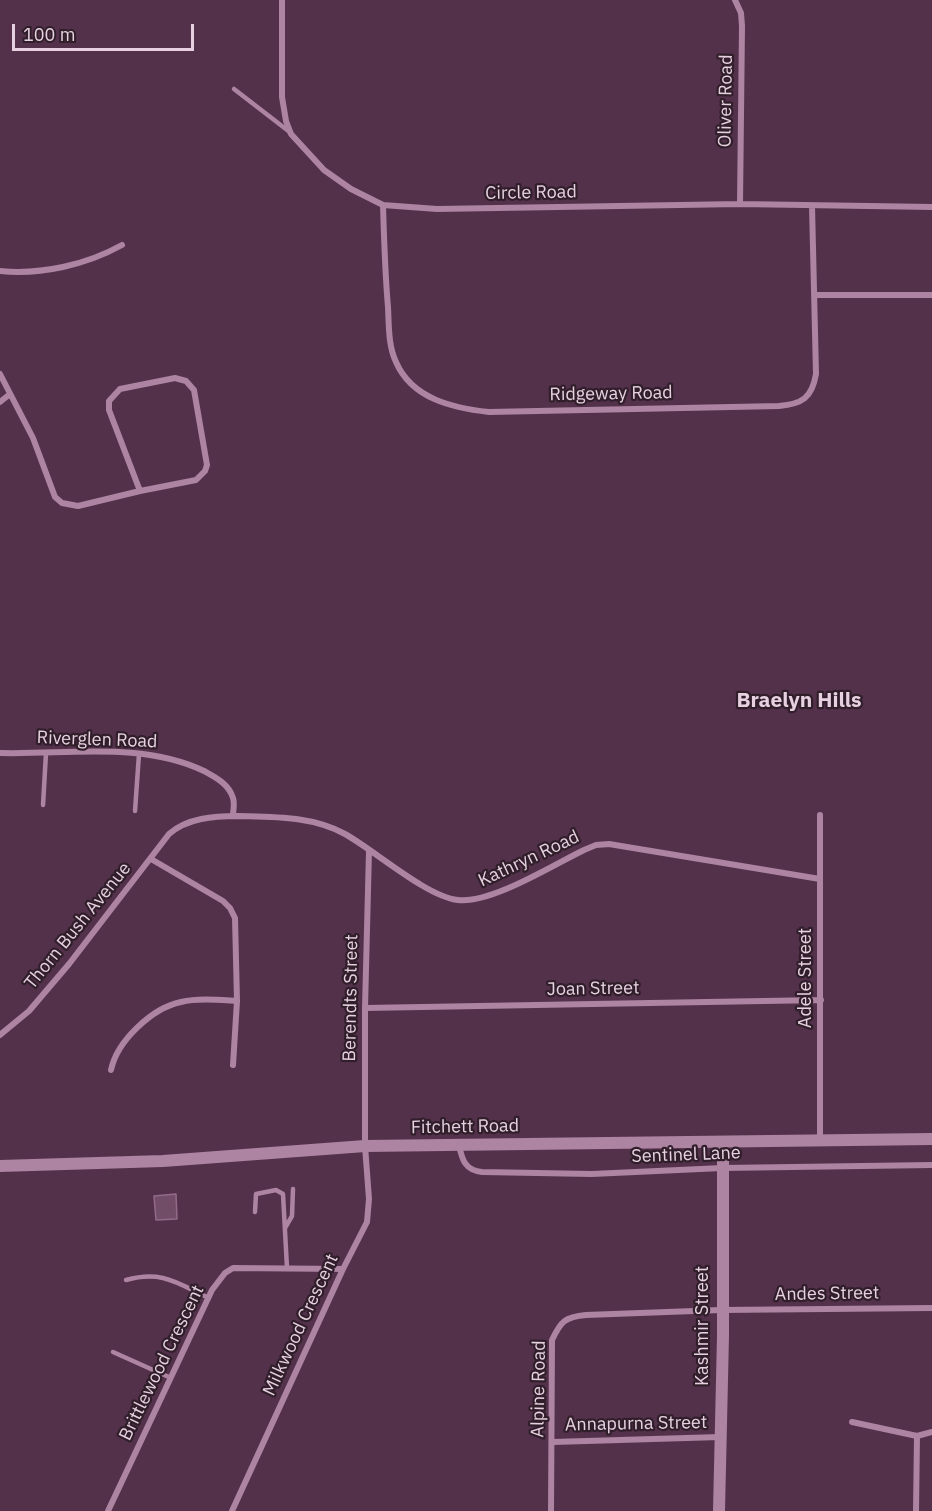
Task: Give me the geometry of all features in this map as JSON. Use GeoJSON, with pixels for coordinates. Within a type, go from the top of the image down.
{"type":"FeatureCollection","features":[{"type":"Feature","properties":{"kind":"street","name":"Circle Road"},"geometry":{"type":"LineString","coordinates":[[282,0],[282,97],[291,134],[324,170],[351,189],[383,205],[448,209],[740,204],[932,207]]}},
{"type":"Feature","properties":{"kind":"street","name":"Oliver Road"},"geometry":{"type":"LineString","coordinates":[[735,0],[741,13],[742,26],[740,204]]}},
{"type":"Feature","properties":{"kind":"street","name":"Ridgeway Road"},"geometry":{"type":"LineString","coordinates":[[383,205],[390,333],[396,363],[411,383],[426,395],[463,409],[489,412],[792,404],[806,398],[814,385],[816,374],[812,206]]}},
{"type":"Feature","properties":{"kind":"street"},"geometry":{"type":"LineString","coordinates":[[0,271],[30,273],[45,271],[103,255],[122,245]]}},
{"type":"Feature","properties":{"kind":"street"},"geometry":{"type":"LineString","coordinates":[[815,295],[932,296]]}},
{"type":"Feature","properties":{"kind":"street"},"geometry":{"type":"LineString","coordinates":[[0,374],[33,438],[52,492],[62,502],[78,506],[140,490],[196,480],[205,471],[207,465],[194,390],[186,381],[175,378],[120,389],[109,401],[109,410],[140,490]]}},
{"type":"Feature","properties":{"kind":"street"},"geometry":{"type":"LineString","coordinates":[[0,402],[10,394]]}},
{"type":"Feature","properties":{"kind":"street","name":"Riverglen Road"},"geometry":{"type":"LineString","coordinates":[[0,753],[139,754],[169,758],[189,764],[214,776],[226,785],[234,799],[233,816]]}},
{"type":"Feature","properties":{"kind":"street","name":"Adele Street"},"geometry":{"type":"LineString","coordinates":[[820,815],[820,1140]]}},
{"type":"Feature","properties":{"kind":"street","name":"Kathryn Road"},"geometry":{"type":"LineString","coordinates":[[233,816],[287,817],[335,830],[422,885],[456,900],[481,899],[498,893],[584,850],[596,845],[609,844],[820,879]]}},
{"type":"Feature","properties":{"kind":"street","name":"Thorn Bush Avenue"},"geometry":{"type":"LineString","coordinates":[[0,1035],[29,1011],[56,980],[169,834],[193,820],[233,816]]}},
{"type":"Feature","properties":{"kind":"street","name":"Berendts Street"},"geometry":{"type":"LineString","coordinates":[[365,1146],[365,1008],[369,851]]}},
{"type":"Feature","properties":{"kind":"street"},"geometry":{"type":"LineString","coordinates":[[151,859],[211,893],[230,908],[235,918],[237,1001],[233,1065]]}},
{"type":"Feature","properties":{"kind":"street"},"geometry":{"type":"LineString","coordinates":[[111,1070],[113,1060],[125,1040],[145,1021],[165,1008],[194,1000],[237,1001]]}},
{"type":"Feature","properties":{"kind":"street","name":"Joan Street"},"geometry":{"type":"LineString","coordinates":[[365,1008],[821,1000]]}},
{"type":"Feature","properties":{"kind":"street","name":"Fitchett Road"},"geometry":{"type":"LineString","coordinates":[[0,1166],[163,1161],[365,1146],[932,1139]]}},
{"type":"Feature","properties":{"kind":"street","name":"Kashmir Street"},"geometry":{"type":"LineString","coordinates":[[719,1511],[723,1336],[721,1310],[723,1142]]}},
{"type":"Feature","properties":{"kind":"street","name":"Sentinel Lane"},"geometry":{"type":"LineString","coordinates":[[459,1144],[466,1166],[473,1171],[482,1172],[592,1174],[722,1168],[932,1165]]}},
{"type":"Feature","properties":{"kind":"street","name":"Milkwood Crescent"},"geometry":{"type":"LineString","coordinates":[[232,1511],[343,1269],[367,1222],[369,1199],[365,1146]]}},
{"type":"Feature","properties":{"kind":"street","name":"Brittlewood Crescent"},"geometry":{"type":"LineString","coordinates":[[108,1511],[218,1280],[233,1268],[343,1269]]}},
{"type":"Feature","properties":{"kind":"street","name":"Andes Street"},"geometry":{"type":"LineString","coordinates":[[721,1310],[932,1308]]}},
{"type":"Feature","properties":{"kind":"street","name":"Alpine Road"},"geometry":{"type":"LineString","coordinates":[[552,1511],[552,1340],[558,1326],[565,1320],[586,1315],[721,1310]]}},
{"type":"Feature","properties":{"kind":"street"},"geometry":{"type":"LineString","coordinates":[[852,1422],[917,1436],[932,1432]]}},
{"type":"Feature","properties":{"kind":"street"},"geometry":{"type":"LineString","coordinates":[[916,1511],[917,1436]]}},
{"type":"Feature","properties":{"kind":"street","name":"Annapurna Street"},"geometry":{"type":"LineString","coordinates":[[553,1442],[720,1437]]}},
{"type":"Feature","properties":{"kind":"lane"},"geometry":{"type":"LineString","coordinates":[[234,88],[291,134]]}},
{"type":"Feature","properties":{"kind":"lane"},"geometry":{"type":"LineString","coordinates":[[43,805],[46,753]]}},
{"type":"Feature","properties":{"kind":"lane"},"geometry":{"type":"LineString","coordinates":[[135,811],[139,754]]}},
{"type":"Feature","properties":{"kind":"lane"},"geometry":{"type":"LineString","coordinates":[[285,1228],[292,1216],[293,1189]]}},
{"type":"Feature","properties":{"kind":"lane"},"geometry":{"type":"LineString","coordinates":[[255,1212],[256,1194],[268,1190],[283,1194],[287,1268]]}},
{"type":"Feature","properties":{"kind":"lane"},"geometry":{"type":"LineString","coordinates":[[126,1280],[137,1277],[163,1277],[208,1298]]}},
{"type":"Feature","properties":{"kind":"lane"},"geometry":{"type":"LineString","coordinates":[[113,1352],[171,1378]]}},
{"type":"Feature","properties":{"kind":"building"},"geometry":{"type":"Polygon","coordinates":[[[176,1194],[177,1219],[156,1220],[154,1196],[176,1194]]]}},
{"type":"Feature","properties":{"kind":"district","name":"Braelyn Hills"},"geometry":{"type":"Point","coordinates":[799,701]}}]}
